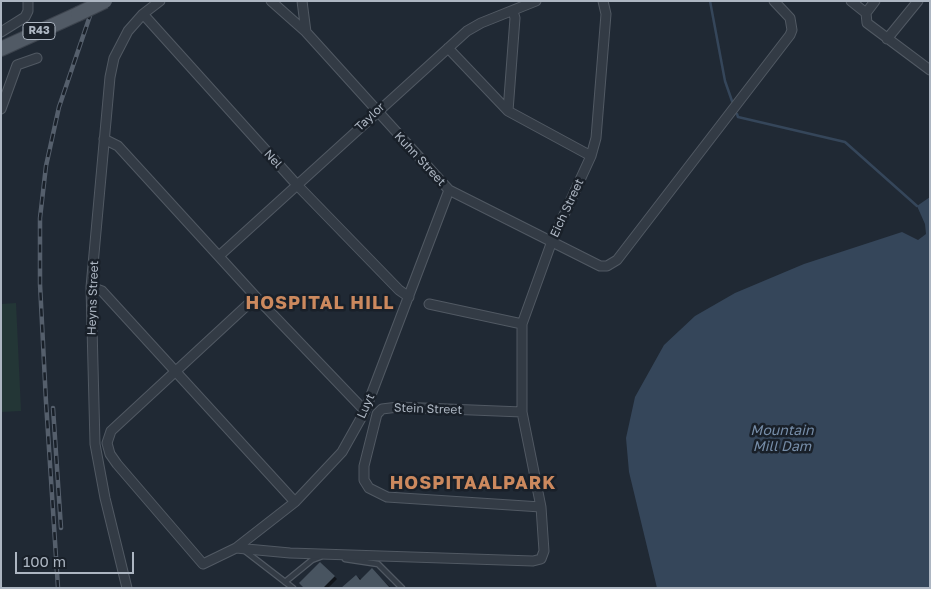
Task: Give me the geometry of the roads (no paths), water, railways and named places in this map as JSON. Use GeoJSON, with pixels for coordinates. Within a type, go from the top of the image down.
{"type":"FeatureCollection","features":[{"type":"Feature","properties":{"kind":"main road","name":"R43"},"geometry":{"type":"LineString","coordinates":[[1,48],[105,1]]}},
{"type":"Feature","properties":{"kind":"street"},"geometry":{"type":"LineString","coordinates":[[1,32],[24,17],[28,11],[28,1]]}},
{"type":"Feature","properties":{"kind":"street","name":"Heyns Street"},"geometry":{"type":"LineString","coordinates":[[127,588],[105,498],[95,444],[91,287],[110,77],[114,58],[128,30],[142,14],[160,1]]}},
{"type":"Feature","properties":{"kind":"street","name":"Kuhn Street"},"geometry":{"type":"LineString","coordinates":[[271,1],[306,32],[448,190],[552,240],[600,266],[607,266],[617,260],[786,41],[792,30],[790,18],[774,1]]}},
{"type":"Feature","properties":{"kind":"street"},"geometry":{"type":"LineString","coordinates":[[302,1],[306,32]]}},
{"type":"Feature","properties":{"kind":"street","name":"Taylor"},"geometry":{"type":"LineString","coordinates":[[219,256],[298,186],[376,111],[467,31],[481,22],[536,1]]}},
{"type":"Feature","properties":{"kind":"street","name":"Eich Street"},"geometry":{"type":"LineString","coordinates":[[239,548],[290,552],[533,561],[541,559],[544,551],[541,507],[522,412],[522,324],[552,240],[591,156],[596,138],[606,14],[603,1]]}},
{"type":"Feature","properties":{"kind":"street"},"geometry":{"type":"LineString","coordinates":[[851,1],[866,13]]}},
{"type":"Feature","properties":{"kind":"street"},"geometry":{"type":"LineString","coordinates":[[875,1],[866,13],[867,23],[930,70]]}},
{"type":"Feature","properties":{"kind":"street"},"geometry":{"type":"LineString","coordinates":[[887,39],[918,1]]}},
{"type":"Feature","properties":{"kind":"street"},"geometry":{"type":"LineString","coordinates":[[508,111],[513,10]]}},
{"type":"Feature","properties":{"kind":"street","name":"Nel"},"geometry":{"type":"LineString","coordinates":[[142,14],[298,186],[399,290],[410,297]]}},
{"type":"Feature","properties":{"kind":"street"},"geometry":{"type":"LineString","coordinates":[[448,48],[508,111],[591,156]]}},
{"type":"Feature","properties":{"kind":"street"},"geometry":{"type":"LineString","coordinates":[[1,109],[17,65],[37,58]]}},
{"type":"Feature","properties":{"kind":"street"},"geometry":{"type":"LineString","coordinates":[[104,139],[118,146],[256,297],[365,412]]}},
{"type":"Feature","properties":{"kind":"street","name":"Luyt"},"geometry":{"type":"LineString","coordinates":[[177,371],[111,431],[107,443],[110,454],[117,464],[203,564],[239,548],[295,502],[342,452],[365,412],[410,297],[448,190]]}},
{"type":"Feature","properties":{"kind":"street"},"geometry":{"type":"LineString","coordinates":[[91,287],[102,291],[295,502]]}},
{"type":"Feature","properties":{"kind":"street"},"geometry":{"type":"LineString","coordinates":[[177,371],[256,297]]}},
{"type":"Feature","properties":{"kind":"street"},"geometry":{"type":"LineString","coordinates":[[429,304],[522,324]]}},
{"type":"Feature","properties":{"kind":"street","name":"Stein Street"},"geometry":{"type":"LineString","coordinates":[[522,412],[398,407],[382,409],[377,414],[364,466],[364,480],[369,488],[387,496],[541,507]]}},
{"type":"Feature","properties":{"kind":"lane"},"geometry":{"type":"LineString","coordinates":[[239,548],[293,588]]}},
{"type":"Feature","properties":{"kind":"lane"},"geometry":{"type":"LineString","coordinates":[[285,582],[312,560],[323,556],[378,564],[402,588]]}},
{"type":"Feature","properties":{"kind":"water","name":"Mountain Mill Dam"},"geometry":{"type":"Polygon","coordinates":[[[930,197],[930,588],[657,588],[629,472],[626,438],[635,397],[664,345],[695,316],[735,293],[804,264],[902,232],[918,240],[926,234],[925,224],[917,206],[930,197]]]}},
{"type":"Feature","properties":{"kind":"waterway"},"geometry":{"type":"LineString","coordinates":[[710,1],[725,81],[732,101]]}},
{"type":"Feature","properties":{"kind":"waterway"},"geometry":{"type":"LineString","coordinates":[[737,114],[738,117],[845,142],[917,206]]}},
{"type":"Feature","properties":{"kind":"railway"},"geometry":{"type":"LineString","coordinates":[[58,588],[40,284],[40,218],[46,166],[59,107],[95,1]]}},
{"type":"Feature","properties":{"kind":"railway"},"geometry":{"type":"LineString","coordinates":[[53,408],[61,528]]}},
{"type":"Feature","properties":{"kind":"district","name":"HOSPITAL HILL"},"geometry":{"type":"Point","coordinates":[320,303]}},
{"type":"Feature","properties":{"kind":"district","name":"HOSPITAALPARK"},"geometry":{"type":"Point","coordinates":[473,483]}}]}
